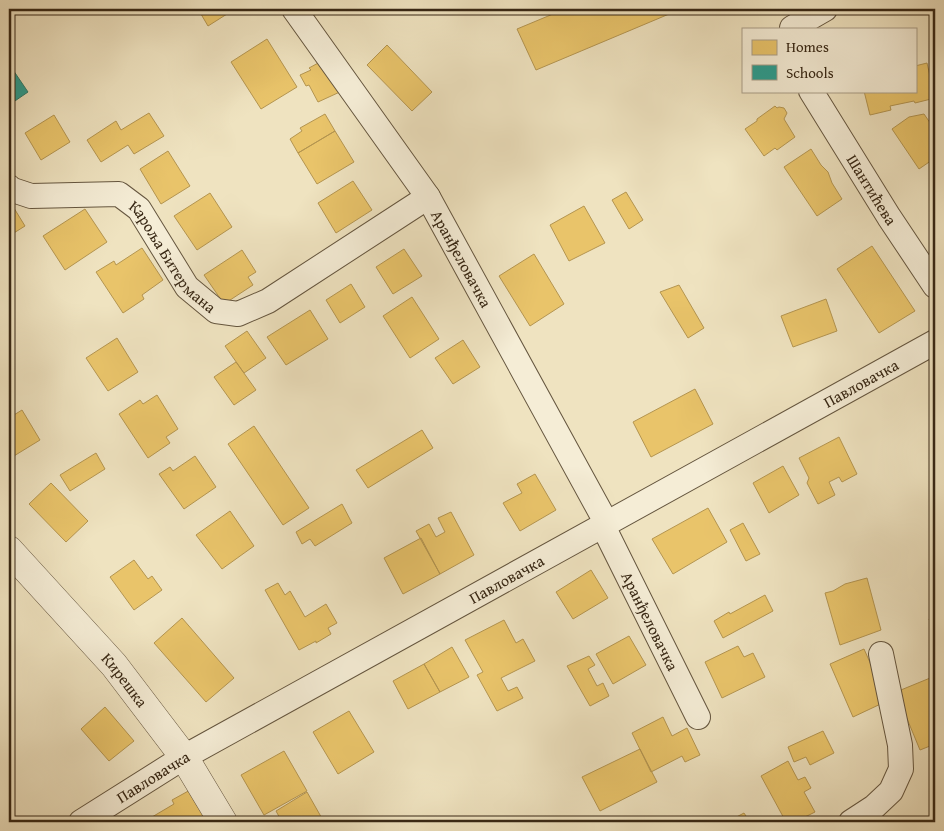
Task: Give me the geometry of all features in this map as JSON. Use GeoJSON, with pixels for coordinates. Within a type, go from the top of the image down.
{"type":"FeatureCollection","features":[{"type":"Feature","properties":{"kind":"street","name":"Аранђеловачка"},"geometry":{"type":"LineString","coordinates":[[294,9],[428,197],[605,525],[698,718]]}},
{"type":"Feature","properties":{"kind":"street"},"geometry":{"type":"LineString","coordinates":[[790,22],[825,9]]}},
{"type":"Feature","properties":{"kind":"street","name":"Шантићева"},"geometry":{"type":"LineString","coordinates":[[812,92],[889,217],[935,286]]}},
{"type":"Feature","properties":{"kind":"street","name":"Кароља Битермана"},"geometry":{"type":"LineString","coordinates":[[9,187],[31,196],[119,194],[139,209],[187,287],[216,311],[238,314],[268,301],[428,197]]}},
{"type":"Feature","properties":{"kind":"street","name":"Павловачка"},"geometry":{"type":"LineString","coordinates":[[80,822],[184,757],[935,342]]}},
{"type":"Feature","properties":{"kind":"street","name":"Кирешка"},"geometry":{"type":"LineString","coordinates":[[9,550],[114,665],[184,757],[223,822]]}},
{"type":"Feature","properties":{"kind":"street"},"geometry":{"type":"LineString","coordinates":[[850,822],[874,807],[891,791],[900,769],[900,745],[881,654]]}},
{"type":"Feature","properties":{"kind":"building: Homes"},"geometry":{"type":"Polygon","coordinates":[[[198,9],[235,9],[208,26],[198,9]]]}},
{"type":"Feature","properties":{"kind":"building: Homes"},"geometry":{"type":"Polygon","coordinates":[[[565,9],[681,9],[536,70],[517,29],[565,9]]]}},
{"type":"Feature","properties":{"kind":"building: Homes"},"geometry":{"type":"Polygon","coordinates":[[[267,39],[297,87],[261,109],[231,62],[267,39]]]}},
{"type":"Feature","properties":{"kind":"building: Homes"},"geometry":{"type":"Polygon","coordinates":[[[387,45],[432,92],[412,111],[367,65],[387,45]]]}},
{"type":"Feature","properties":{"kind":"building: Homes"},"geometry":{"type":"Polygon","coordinates":[[[320,62],[342,91],[318,102],[309,85],[306,86],[300,75],[311,70],[309,68],[320,62]]]}},
{"type":"Feature","properties":{"kind":"building: Homes"},"geometry":{"type":"Polygon","coordinates":[[[927,63],[935,98],[890,106],[891,110],[870,115],[864,92],[916,92],[916,66],[927,63]]]}},
{"type":"Feature","properties":{"kind":"building: Homes"},"geometry":{"type":"Polygon","coordinates":[[[775,106],[777,108],[784,108],[787,113],[784,119],[795,137],[777,150],[775,148],[764,156],[745,129],[775,106]]]}},
{"type":"Feature","properties":{"kind":"building: Homes"},"geometry":{"type":"Polygon","coordinates":[[[149,113],[164,136],[134,154],[128,145],[101,162],[87,140],[116,121],[121,130],[149,113]]]}},
{"type":"Feature","properties":{"kind":"building: Homes"},"geometry":{"type":"Polygon","coordinates":[[[325,114],[335,131],[298,153],[290,139],[302,131],[300,128],[325,114]]]}},
{"type":"Feature","properties":{"kind":"building: Homes"},"geometry":{"type":"Polygon","coordinates":[[[924,114],[935,130],[935,158],[919,169],[892,129],[909,117],[924,114]]]}},
{"type":"Feature","properties":{"kind":"building: Homes"},"geometry":{"type":"Polygon","coordinates":[[[54,115],[70,142],[41,160],[25,133],[54,115]]]}},
{"type":"Feature","properties":{"kind":"building: Homes"},"geometry":{"type":"Polygon","coordinates":[[[335,131],[354,162],[317,184],[298,153],[335,131]]]}},
{"type":"Feature","properties":{"kind":"building: Homes"},"geometry":{"type":"Polygon","coordinates":[[[811,149],[828,172],[832,183],[842,199],[817,216],[784,167],[811,149]]]}},
{"type":"Feature","properties":{"kind":"building: Homes"},"geometry":{"type":"Polygon","coordinates":[[[168,151],[190,186],[161,204],[140,169],[168,151]]]}},
{"type":"Feature","properties":{"kind":"building: Homes"},"geometry":{"type":"Polygon","coordinates":[[[353,181],[372,210],[336,233],[318,203],[353,181]]]}},
{"type":"Feature","properties":{"kind":"building: Homes"},"geometry":{"type":"Polygon","coordinates":[[[626,192],[643,220],[629,229],[612,200],[626,192]]]}},
{"type":"Feature","properties":{"kind":"building: Homes"},"geometry":{"type":"Polygon","coordinates":[[[210,193],[232,227],[197,250],[174,216],[210,193]]]}},
{"type":"Feature","properties":{"kind":"building: Homes"},"geometry":{"type":"Polygon","coordinates":[[[9,200],[25,226],[9,236],[9,200]]]}},
{"type":"Feature","properties":{"kind":"building: Homes"},"geometry":{"type":"Polygon","coordinates":[[[584,206],[605,243],[569,261],[550,225],[584,206]]]}},
{"type":"Feature","properties":{"kind":"building: Homes"},"geometry":{"type":"Polygon","coordinates":[[[85,209],[107,242],[65,270],[43,236],[85,209]]]}},
{"type":"Feature","properties":{"kind":"building: Homes"},"geometry":{"type":"Polygon","coordinates":[[[872,246],[915,311],[879,333],[837,269],[872,246]]]}},
{"type":"Feature","properties":{"kind":"building: Homes"},"geometry":{"type":"Polygon","coordinates":[[[142,248],[163,280],[142,295],[144,299],[123,313],[96,272],[114,261],[116,265],[142,248]]]}},
{"type":"Feature","properties":{"kind":"building: Homes"},"geometry":{"type":"Polygon","coordinates":[[[404,249],[422,276],[393,294],[376,267],[404,249]]]}},
{"type":"Feature","properties":{"kind":"building: Homes"},"geometry":{"type":"Polygon","coordinates":[[[242,250],[256,272],[248,277],[253,285],[224,304],[204,275],[242,250]]]}},
{"type":"Feature","properties":{"kind":"building: Homes"},"geometry":{"type":"Polygon","coordinates":[[[534,254],[564,304],[530,326],[499,276],[534,254]]]}},
{"type":"Feature","properties":{"kind":"building: Homes"},"geometry":{"type":"Polygon","coordinates":[[[351,284],[365,307],[340,323],[326,300],[351,284]]]}},
{"type":"Feature","properties":{"kind":"building: Homes"},"geometry":{"type":"Polygon","coordinates":[[[679,285],[704,328],[688,338],[660,292],[679,285]]]}},
{"type":"Feature","properties":{"kind":"building: Homes"},"geometry":{"type":"Polygon","coordinates":[[[412,297],[439,339],[410,358],[383,316],[412,297]]]}},
{"type":"Feature","properties":{"kind":"building: Homes"},"geometry":{"type":"Polygon","coordinates":[[[826,299],[837,331],[793,347],[781,316],[826,299]]]}},
{"type":"Feature","properties":{"kind":"building: Homes"},"geometry":{"type":"Polygon","coordinates":[[[310,310],[328,339],[286,365],[267,337],[310,310]]]}},
{"type":"Feature","properties":{"kind":"building: Homes"},"geometry":{"type":"Polygon","coordinates":[[[247,331],[266,358],[244,373],[225,346],[247,331]]]}},
{"type":"Feature","properties":{"kind":"building: Homes"},"geometry":{"type":"Polygon","coordinates":[[[117,338],[138,372],[108,391],[86,358],[117,338]]]}},
{"type":"Feature","properties":{"kind":"building: Homes"},"geometry":{"type":"Polygon","coordinates":[[[463,340],[480,367],[453,384],[435,358],[463,340]]]}},
{"type":"Feature","properties":{"kind":"building: Homes"},"geometry":{"type":"Polygon","coordinates":[[[236,362],[256,390],[234,405],[214,377],[236,362]]]}},
{"type":"Feature","properties":{"kind":"building: Homes"},"geometry":{"type":"Polygon","coordinates":[[[695,389],[713,424],[651,457],[633,422],[695,389]]]}},
{"type":"Feature","properties":{"kind":"building: Homes"},"geometry":{"type":"Polygon","coordinates":[[[157,395],[178,429],[166,437],[170,443],[148,458],[119,414],[140,400],[143,404],[157,395]]]}},
{"type":"Feature","properties":{"kind":"building: Homes"},"geometry":{"type":"Polygon","coordinates":[[[22,410],[40,440],[9,459],[9,418],[22,410]]]}},
{"type":"Feature","properties":{"kind":"building: Homes"},"geometry":{"type":"Polygon","coordinates":[[[254,426],[309,508],[283,525],[228,444],[254,426]]]}},
{"type":"Feature","properties":{"kind":"building: Homes"},"geometry":{"type":"Polygon","coordinates":[[[422,430],[433,448],[368,488],[356,470],[422,430]]]}},
{"type":"Feature","properties":{"kind":"building: Homes"},"geometry":{"type":"Polygon","coordinates":[[[839,437],[857,474],[842,482],[839,477],[829,482],[835,495],[818,504],[807,483],[809,478],[799,458],[839,437]]]}},
{"type":"Feature","properties":{"kind":"building: Homes"},"geometry":{"type":"Polygon","coordinates":[[[96,453],[105,469],[70,491],[60,475],[96,453]]]}},
{"type":"Feature","properties":{"kind":"building: Homes"},"geometry":{"type":"Polygon","coordinates":[[[195,456],[216,487],[184,509],[159,474],[170,467],[173,471],[195,456]]]}},
{"type":"Feature","properties":{"kind":"building: Homes"},"geometry":{"type":"Polygon","coordinates":[[[783,466],[799,495],[769,513],[753,483],[783,466]]]}},
{"type":"Feature","properties":{"kind":"building: Homes"},"geometry":{"type":"Polygon","coordinates":[[[535,474],[556,510],[520,531],[503,503],[522,493],[517,484],[535,474]]]}},
{"type":"Feature","properties":{"kind":"building: Homes"},"geometry":{"type":"Polygon","coordinates":[[[51,483],[88,521],[66,542],[29,504],[51,483]]]}},
{"type":"Feature","properties":{"kind":"building: Homes"},"geometry":{"type":"Polygon","coordinates":[[[342,504],[352,523],[315,546],[310,539],[302,544],[296,532],[342,504]]]}},
{"type":"Feature","properties":{"kind":"building: Homes"},"geometry":{"type":"Polygon","coordinates":[[[708,508],[727,542],[673,574],[652,539],[708,508]]]}},
{"type":"Feature","properties":{"kind":"building: Homes"},"geometry":{"type":"Polygon","coordinates":[[[230,511],[254,546],[222,569],[196,535],[230,511]]]}},
{"type":"Feature","properties":{"kind":"building: Homes"},"geometry":{"type":"Polygon","coordinates":[[[451,512],[474,555],[440,574],[416,531],[429,524],[436,537],[445,532],[438,518],[451,512]]]}},
{"type":"Feature","properties":{"kind":"building: Homes"},"geometry":{"type":"Polygon","coordinates":[[[743,523],[760,554],[746,561],[730,530],[743,523]]]}},
{"type":"Feature","properties":{"kind":"building: Homes"},"geometry":{"type":"Polygon","coordinates":[[[421,538],[440,574],[403,594],[384,558],[421,538]]]}},
{"type":"Feature","properties":{"kind":"building: Homes"},"geometry":{"type":"Polygon","coordinates":[[[134,560],[148,579],[152,576],[162,590],[134,610],[110,577],[134,560]]]}},
{"type":"Feature","properties":{"kind":"building: Homes"},"geometry":{"type":"Polygon","coordinates":[[[591,570],[608,598],[573,619],[556,592],[591,570]]]}},
{"type":"Feature","properties":{"kind":"building: Homes"},"geometry":{"type":"Polygon","coordinates":[[[867,578],[881,630],[840,645],[825,593],[845,584],[867,578]]]}},
{"type":"Feature","properties":{"kind":"building: Homes"},"geometry":{"type":"Polygon","coordinates":[[[278,583],[285,595],[290,591],[305,617],[326,604],[337,623],[328,628],[331,634],[299,650],[265,590],[278,583]]]}},
{"type":"Feature","properties":{"kind":"building: Homes"},"geometry":{"type":"Polygon","coordinates":[[[765,595],[773,611],[723,638],[714,621],[765,595]]]}},
{"type":"Feature","properties":{"kind":"building: Homes"},"geometry":{"type":"Polygon","coordinates":[[[935,617],[935,637],[929,619],[935,617]]]}},
{"type":"Feature","properties":{"kind":"building: Homes"},"geometry":{"type":"Polygon","coordinates":[[[182,618],[234,678],[206,702],[154,643],[182,618]]]}},
{"type":"Feature","properties":{"kind":"building: Homes"},"geometry":{"type":"Polygon","coordinates":[[[504,620],[516,643],[523,639],[535,661],[501,678],[508,691],[517,687],[523,698],[497,711],[477,675],[483,672],[465,640],[504,620]]]}},
{"type":"Feature","properties":{"kind":"building: Homes"},"geometry":{"type":"Polygon","coordinates":[[[629,636],[646,665],[613,684],[596,654],[629,636]]]}},
{"type":"Feature","properties":{"kind":"building: Homes"},"geometry":{"type":"Polygon","coordinates":[[[738,646],[744,657],[753,653],[765,677],[722,698],[705,662],[738,646]]]}},
{"type":"Feature","properties":{"kind":"building: Homes"},"geometry":{"type":"Polygon","coordinates":[[[452,647],[469,677],[440,692],[424,664],[452,647]]]}},
{"type":"Feature","properties":{"kind":"building: Homes"},"geometry":{"type":"Polygon","coordinates":[[[864,649],[887,701],[853,717],[830,664],[864,649]]]}},
{"type":"Feature","properties":{"kind":"building: Homes"},"geometry":{"type":"Polygon","coordinates":[[[589,656],[595,665],[588,669],[597,686],[603,683],[609,696],[590,706],[567,666],[589,656]]]}},
{"type":"Feature","properties":{"kind":"building: Homes"},"geometry":{"type":"Polygon","coordinates":[[[424,664],[440,692],[408,709],[393,681],[424,664]]]}},
{"type":"Feature","properties":{"kind":"building: Homes"},"geometry":{"type":"Polygon","coordinates":[[[935,676],[935,744],[920,750],[896,692],[935,676]]]}},
{"type":"Feature","properties":{"kind":"building: Homes"},"geometry":{"type":"Polygon","coordinates":[[[105,707],[134,741],[109,761],[81,729],[105,707]]]}},
{"type":"Feature","properties":{"kind":"building: Homes"},"geometry":{"type":"Polygon","coordinates":[[[349,711],[374,752],[338,774],[313,732],[349,711]]]}},
{"type":"Feature","properties":{"kind":"building: Homes"},"geometry":{"type":"Polygon","coordinates":[[[663,717],[672,736],[687,728],[700,755],[685,762],[682,756],[651,772],[632,733],[663,717]]]}},
{"type":"Feature","properties":{"kind":"building: Homes"},"geometry":{"type":"Polygon","coordinates":[[[823,731],[834,753],[810,765],[806,757],[794,762],[788,747],[823,731]]]}},
{"type":"Feature","properties":{"kind":"building: Homes"},"geometry":{"type":"Polygon","coordinates":[[[640,749],[657,782],[600,811],[582,777],[640,749]]]}},
{"type":"Feature","properties":{"kind":"building: Homes"},"geometry":{"type":"Polygon","coordinates":[[[284,751],[307,791],[264,815],[241,775],[284,751]]]}},
{"type":"Feature","properties":{"kind":"building: Homes"},"geometry":{"type":"Polygon","coordinates":[[[788,761],[798,780],[805,777],[811,788],[804,792],[815,812],[795,822],[786,822],[761,776],[788,761]]]}},
{"type":"Feature","properties":{"kind":"building: Homes"},"geometry":{"type":"Polygon","coordinates":[[[192,789],[209,822],[155,822],[152,817],[174,804],[172,800],[192,789]]]}},
{"type":"Feature","properties":{"kind":"building: Homes"},"geometry":{"type":"Polygon","coordinates":[[[307,792],[324,822],[282,822],[276,811],[307,792]]]}},
{"type":"Feature","properties":{"kind":"building: Homes"},"geometry":{"type":"Polygon","coordinates":[[[744,813],[750,822],[727,822],[744,813]]]}},
{"type":"Feature","properties":{"kind":"building: Schools"},"geometry":{"type":"Polygon","coordinates":[[[9,64],[28,92],[9,105],[9,64]]]}}]}
